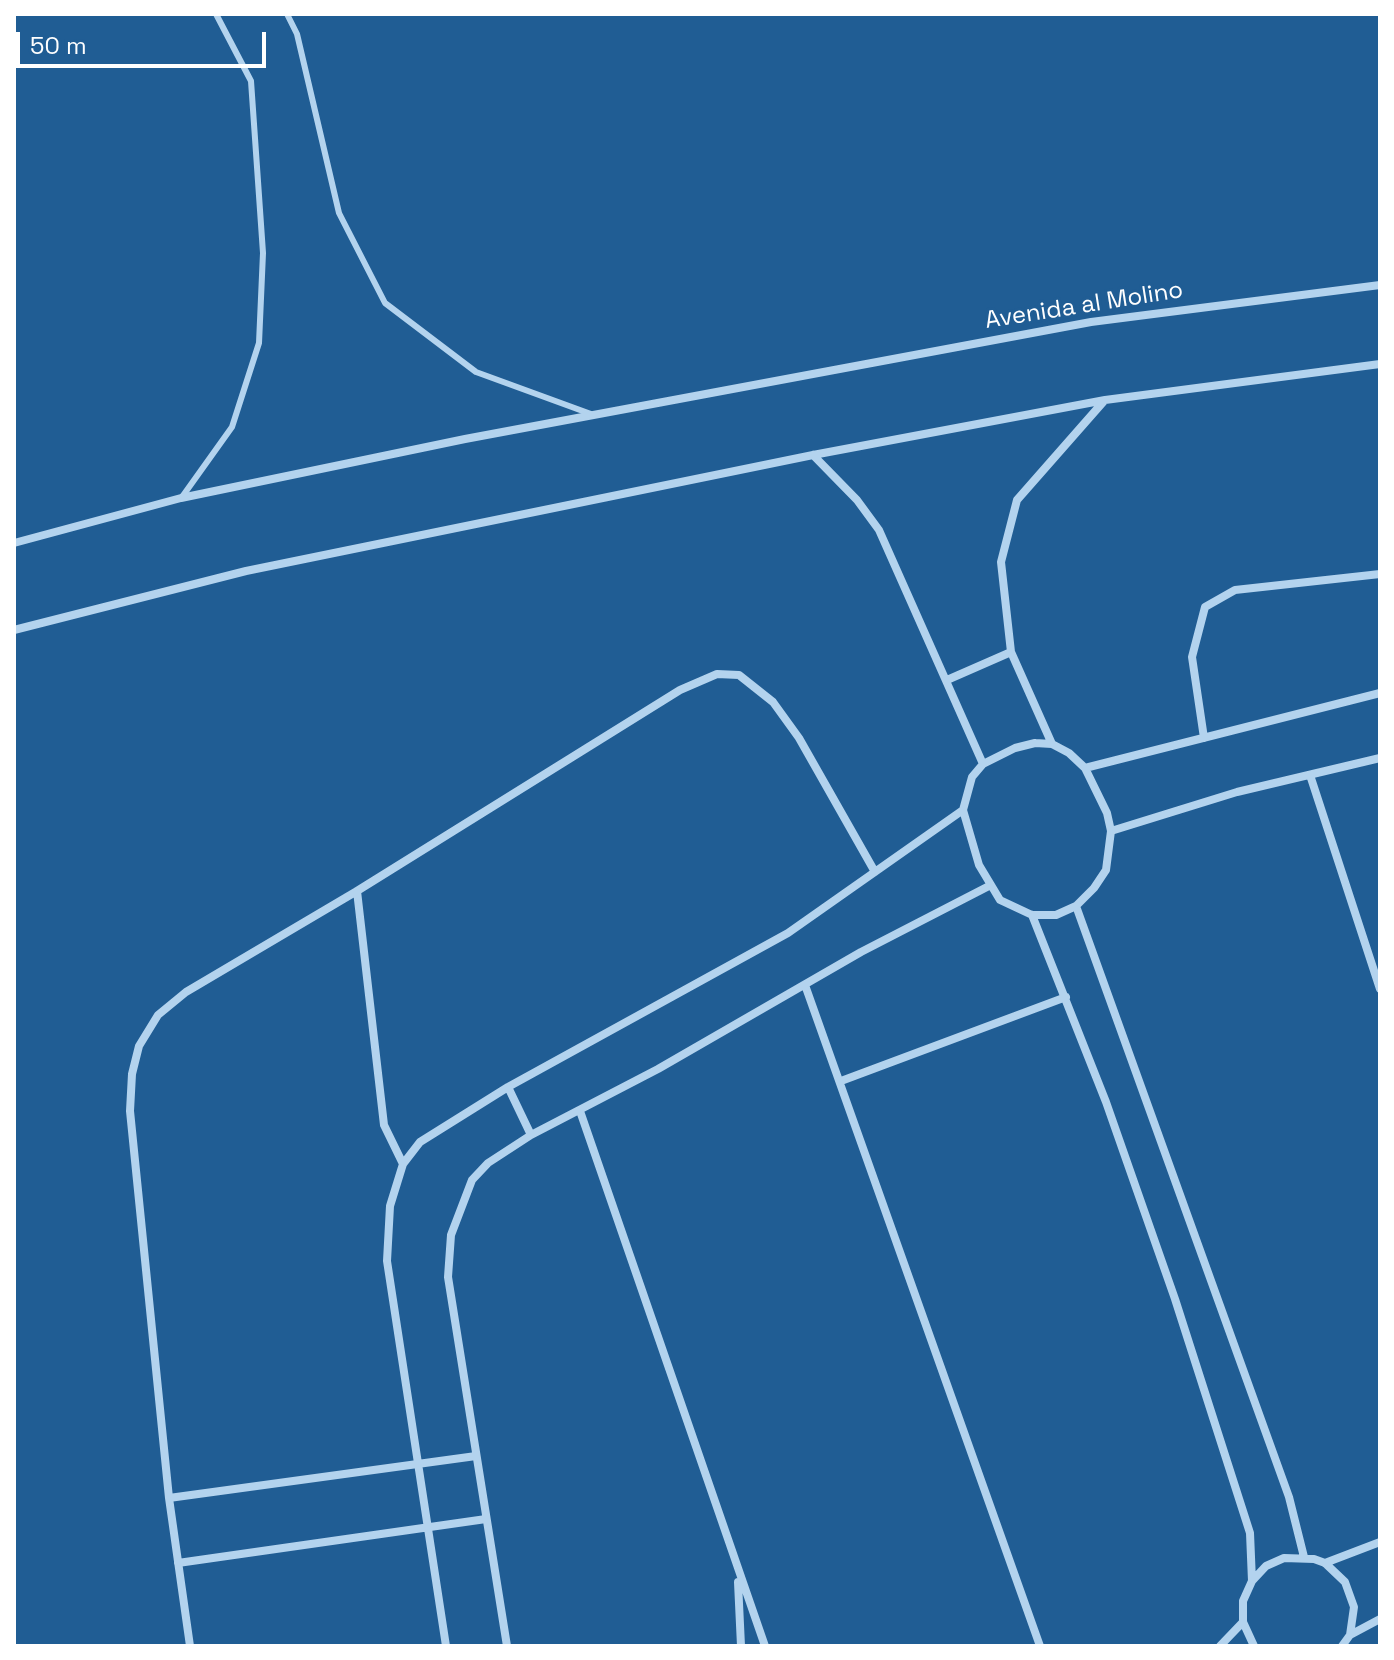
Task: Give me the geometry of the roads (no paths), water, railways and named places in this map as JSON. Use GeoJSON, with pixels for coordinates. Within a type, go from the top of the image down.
{"type":"FeatureCollection","features":[{"type":"Feature","properties":{"kind":"street","name":"Avenida al Molino"},"geometry":{"type":"LineString","coordinates":[[14,543],[181,498],[1091,322],[1380,285]]}},
{"type":"Feature","properties":{"kind":"street"},"geometry":{"type":"LineString","coordinates":[[14,630],[246,571],[813,455],[1105,400],[1380,364]]}},
{"type":"Feature","properties":{"kind":"street"},"geometry":{"type":"LineString","coordinates":[[1052,744],[1011,652],[1001,562],[1017,500],[1105,400]]}},
{"type":"Feature","properties":{"kind":"street"},"geometry":{"type":"LineString","coordinates":[[813,455],[857,500],[879,530],[983,764]]}},
{"type":"Feature","properties":{"kind":"street"},"geometry":{"type":"LineString","coordinates":[[1204,738],[1192,657],[1205,607],[1235,590],[1380,574]]}},
{"type":"Feature","properties":{"kind":"street"},"geometry":{"type":"LineString","coordinates":[[947,680],[1011,652]]}},
{"type":"Feature","properties":{"kind":"street"},"geometry":{"type":"LineString","coordinates":[[190,1646],[169,1498],[130,1111],[132,1074],[139,1046],[158,1015],[186,992],[357,891],[680,690],[717,674],[739,675],[773,702],[799,738],[875,872]]}},
{"type":"Feature","properties":{"kind":"street"},"geometry":{"type":"LineString","coordinates":[[1085,768],[1380,693]]}},
{"type":"Feature","properties":{"kind":"street"},"geometry":{"type":"LineString","coordinates":[[1035,743],[1052,744],[1069,753],[1085,768],[1107,813],[1111,831],[1106,870],[1076,906],[1056,915],[1032,915],[1015,910],[989,886],[963,810],[972,777],[983,764],[1015,748],[1035,743]]}},
{"type":"Feature","properties":{"kind":"street"},"geometry":{"type":"LineString","coordinates":[[1111,831],[1237,792],[1380,758]]}},
{"type":"Feature","properties":{"kind":"street"},"geometry":{"type":"LineString","coordinates":[[1310,775],[1380,989]]}},
{"type":"Feature","properties":{"kind":"street"},"geometry":{"type":"LineString","coordinates":[[446,1646],[387,1261],[390,1206],[403,1164],[420,1142],[508,1087],[788,933],[963,810]]}},
{"type":"Feature","properties":{"kind":"street"},"geometry":{"type":"LineString","coordinates":[[507,1646],[448,1277],[451,1235],[472,1180],[488,1163],[531,1135],[989,886]]}},
{"type":"Feature","properties":{"kind":"street"},"geometry":{"type":"LineString","coordinates":[[357,891],[384,1125],[403,1164]]}},
{"type":"Feature","properties":{"kind":"street"},"geometry":{"type":"LineString","coordinates":[[1076,906],[1289,1497],[1304,1557]]}},
{"type":"Feature","properties":{"kind":"street"},"geometry":{"type":"LineString","coordinates":[[1032,915],[1066,997],[1171,1285],[1250,1533],[1252,1581]]}},
{"type":"Feature","properties":{"kind":"street"},"geometry":{"type":"LineString","coordinates":[[805,985],[1040,1646]]}},
{"type":"Feature","properties":{"kind":"street"},"geometry":{"type":"LineString","coordinates":[[841,1081],[1066,997]]}},
{"type":"Feature","properties":{"kind":"street"},"geometry":{"type":"LineString","coordinates":[[508,1087],[531,1135]]}},
{"type":"Feature","properties":{"kind":"street"},"geometry":{"type":"LineString","coordinates":[[580,1111],[765,1646]]}},
{"type":"Feature","properties":{"kind":"street"},"geometry":{"type":"LineString","coordinates":[[169,1498],[476,1456]]}},
{"type":"Feature","properties":{"kind":"street"},"geometry":{"type":"LineString","coordinates":[[178,1563],[486,1519]]}},
{"type":"Feature","properties":{"kind":"street"},"geometry":{"type":"LineString","coordinates":[[1325,1563],[1380,1542]]}},
{"type":"Feature","properties":{"kind":"street"},"geometry":{"type":"LineString","coordinates":[[1254,1646],[1243,1622],[1243,1601],[1252,1581],[1266,1566],[1284,1558],[1304,1557],[1325,1563],[1345,1582],[1354,1607],[1350,1635]]}},
{"type":"Feature","properties":{"kind":"street"},"geometry":{"type":"LineString","coordinates":[[738,1573],[741,1646]]}},
{"type":"Feature","properties":{"kind":"street"},"geometry":{"type":"LineString","coordinates":[[1342,1646],[1350,1635],[1380,1619]]}},
{"type":"Feature","properties":{"kind":"street"},"geometry":{"type":"LineString","coordinates":[[1220,1646],[1243,1622]]}},
{"type":"Feature","properties":{"kind":"lane"},"geometry":{"type":"LineString","coordinates":[[181,498],[232,427],[259,343],[263,253],[251,81],[216,14]]}},
{"type":"Feature","properties":{"kind":"lane"},"geometry":{"type":"LineString","coordinates":[[287,14],[297,34],[339,213],[385,303],[476,372],[594,416]]}}]}
